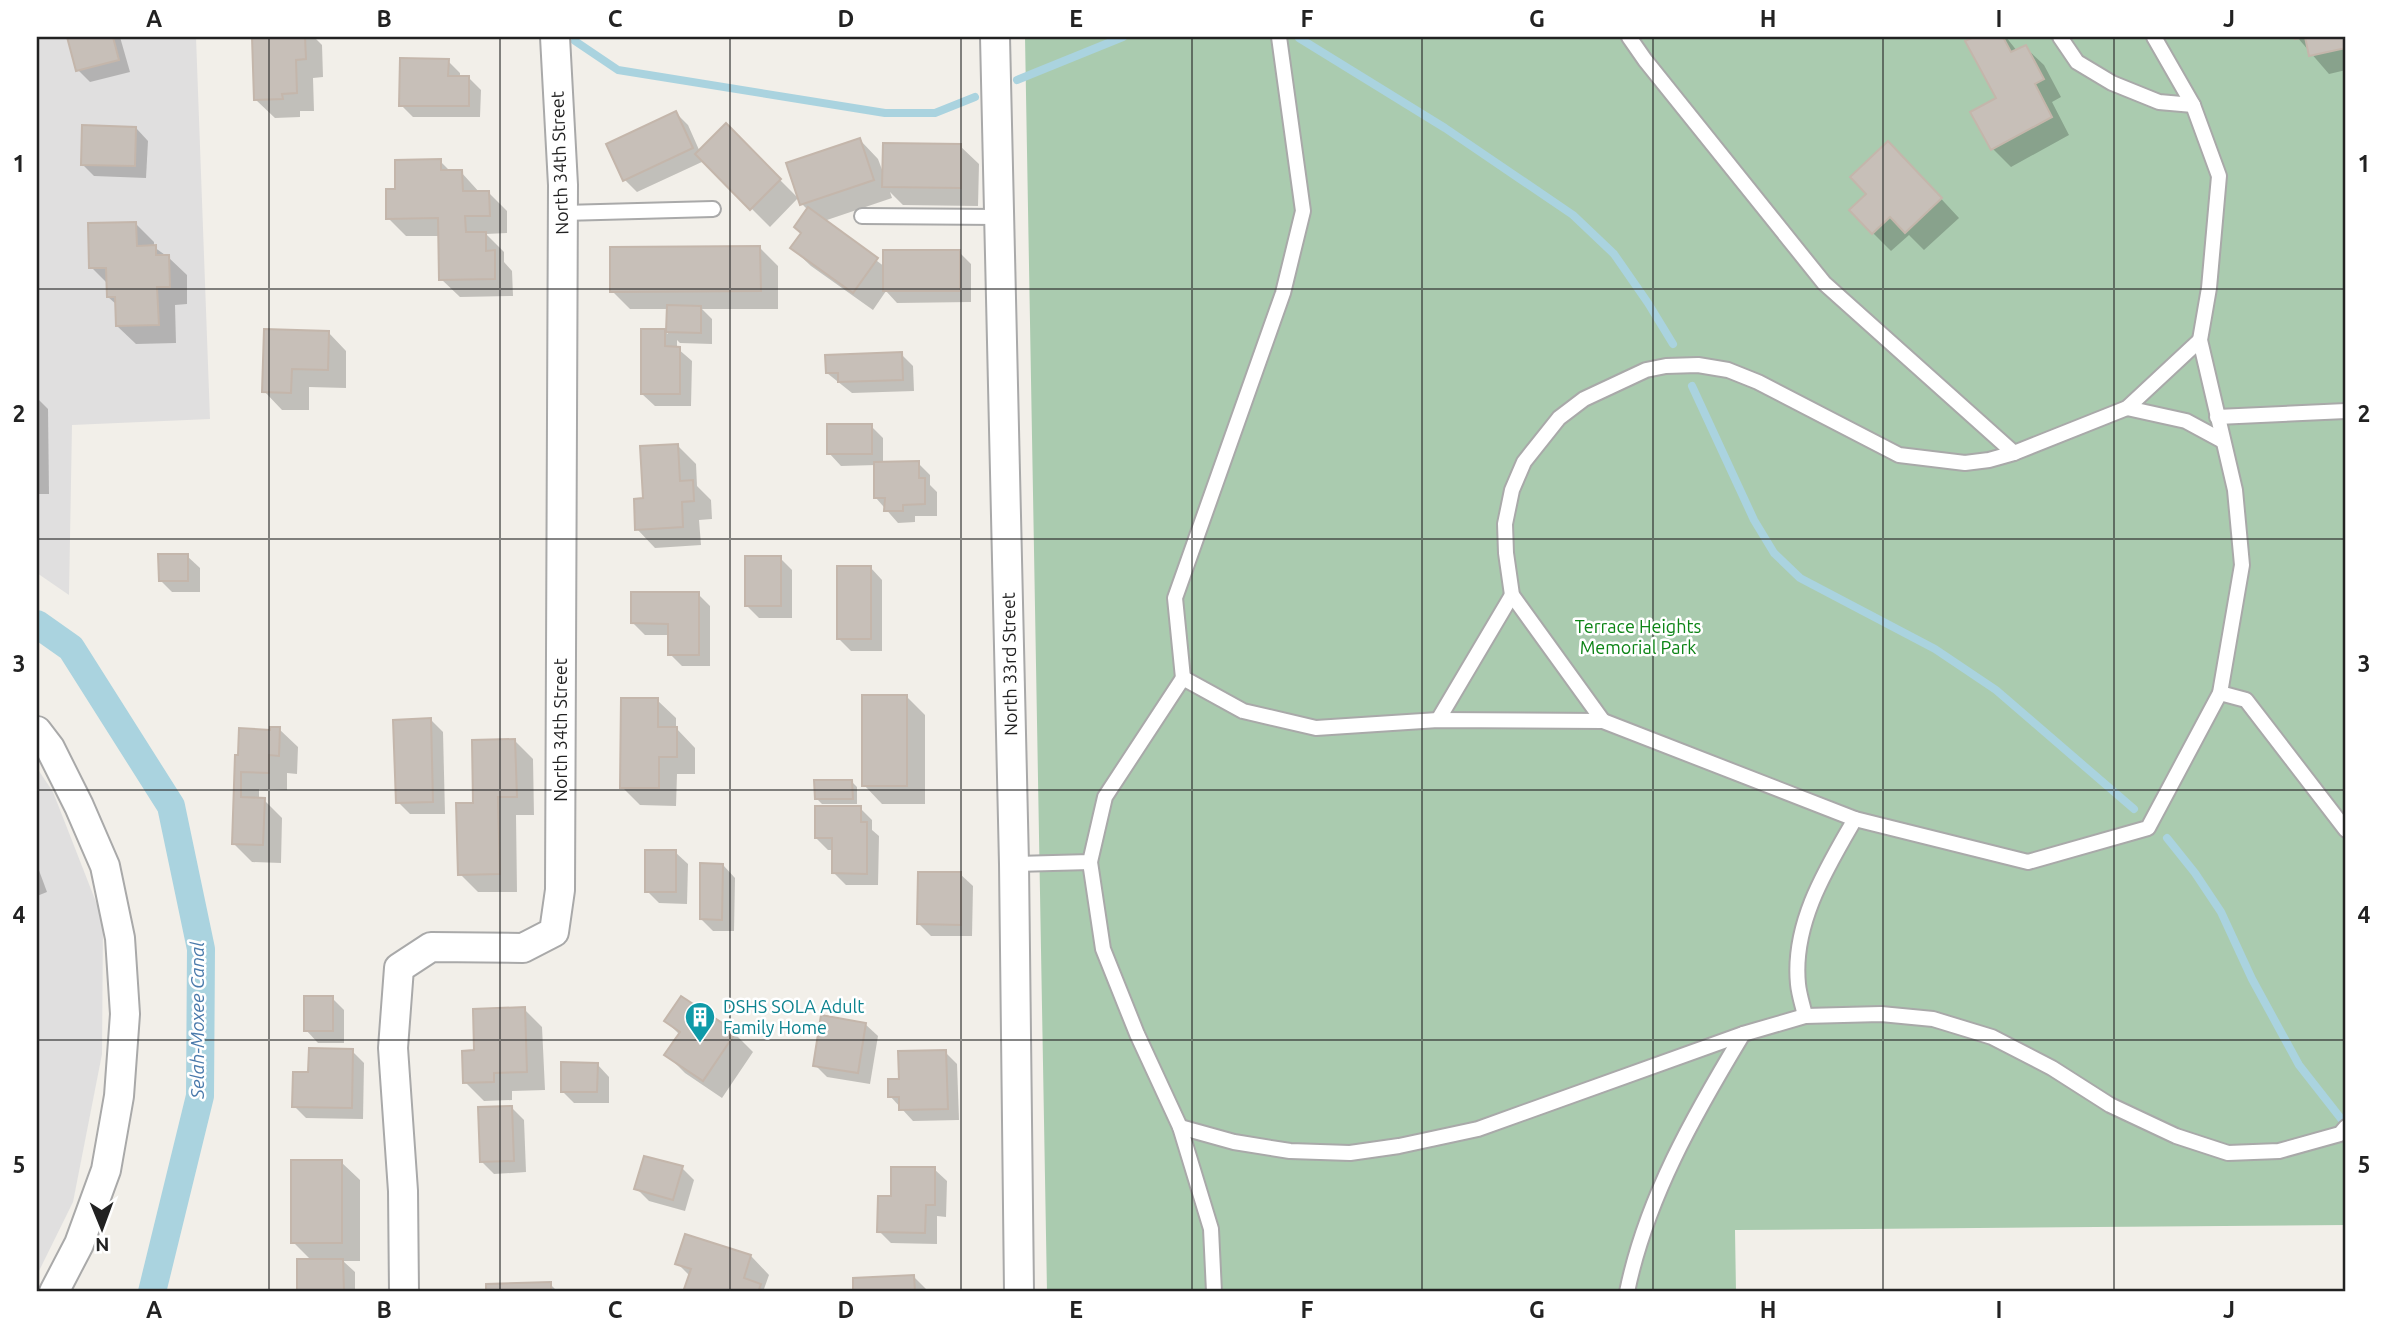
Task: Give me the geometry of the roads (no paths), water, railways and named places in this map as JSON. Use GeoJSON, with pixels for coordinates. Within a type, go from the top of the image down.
{"type":"FeatureCollection","features":[{"type":"Feature","properties":{"kind":"street","name":"North 34th Street"},"geometry":{"type":"LineString","coordinates":[[404,1292],[403,1191],[393,1048],[399,968],[431,947],[523,948],[554,932],[560,890],[563,213],[555,37]]}},
{"type":"Feature","properties":{"kind":"street","name":"North 33rd Street"},"geometry":{"type":"LineString","coordinates":[[995,37],[1014,863],[1018,1292]]}},
{"type":"Feature","properties":{"kind":"street"},"geometry":{"type":"LineString","coordinates":[[37,731],[56,760],[105,866],[120,938],[125,1014],[119,1096],[106,1170],[79,1244],[54,1292]]}},
{"type":"Feature","properties":{"kind":"lane"},"geometry":{"type":"LineString","coordinates":[[1214,1292],[1212,1229],[1180,1127],[1137,1034],[1103,949],[1090,862],[1105,797],[1183,678],[1175,598],[1283,293],[1303,211],[1279,37]]}},
{"type":"Feature","properties":{"kind":"lane"},"geometry":{"type":"LineString","coordinates":[[1629,37],[1824,283],[2014,453]]}},
{"type":"Feature","properties":{"kind":"lane"},"geometry":{"type":"LineString","coordinates":[[2060,37],[2077,62],[2112,83],[2159,102],[2193,105]]}},
{"type":"Feature","properties":{"kind":"lane"},"geometry":{"type":"LineString","coordinates":[[1183,678],[1243,711],[1316,728],[1438,720],[1603,722],[1855,819],[2028,862],[2148,828],[2220,692],[2242,565],[2235,490],[2200,340],[2209,288],[2218,176],[2193,105],[2154,37]]}},
{"type":"Feature","properties":{"kind":"lane"},"geometry":{"type":"LineString","coordinates":[[563,213],[713,209]]}},
{"type":"Feature","properties":{"kind":"lane"},"geometry":{"type":"LineString","coordinates":[[862,216],[999,217]]}},
{"type":"Feature","properties":{"kind":"lane"},"geometry":{"type":"LineString","coordinates":[[1603,722],[1511,595],[1506,553],[1505,524],[1512,489],[1524,462],[1559,418],[1584,399],[1646,370],[1698,365],[1728,370],[1758,382],[1899,455],[1965,463],[2014,453],[2127,408],[2200,340]]}},
{"type":"Feature","properties":{"kind":"lane"},"geometry":{"type":"LineString","coordinates":[[2127,408],[2186,421],[2222,441]]}},
{"type":"Feature","properties":{"kind":"lane"},"geometry":{"type":"LineString","coordinates":[[2217,417],[2346,411]]}},
{"type":"Feature","properties":{"kind":"lane"},"geometry":{"type":"LineString","coordinates":[[1438,720],[1511,595]]}},
{"type":"Feature","properties":{"kind":"lane"},"geometry":{"type":"LineString","coordinates":[[2220,692],[2246,700],[2346,830]]}},
{"type":"Feature","properties":{"kind":"lane"},"geometry":{"type":"LineString","coordinates":[[1805,1016],[1798,983],[1801,934],[1820,881],[1855,819]]}},
{"type":"Feature","properties":{"kind":"lane"},"geometry":{"type":"LineString","coordinates":[[1014,863],[1090,862]]}},
{"type":"Feature","properties":{"kind":"lane"},"geometry":{"type":"LineString","coordinates":[[1180,1127],[1234,1142],[1290,1152],[1350,1153],[1399,1146],[1478,1129],[1743,1034],[1805,1016],[1881,1014],[1933,1019],[1992,1037],[2052,1068],[2110,1105],[2176,1136],[2228,1153],[2279,1150],[2340,1135],[2346,1127]]}},
{"type":"Feature","properties":{"kind":"lane"},"geometry":{"type":"LineString","coordinates":[[1627,1292],[1635,1252],[1665,1177],[1709,1090],[1743,1034]]}},
{"type":"Feature","properties":{"kind":"waterway"},"geometry":{"type":"LineString","coordinates":[[1017,80],[1123,37]]}},
{"type":"Feature","properties":{"kind":"waterway"},"geometry":{"type":"LineString","coordinates":[[1299,38],[1445,128],[1573,215],[1614,254],[1673,344]]}},
{"type":"Feature","properties":{"kind":"waterway"},"geometry":{"type":"LineString","coordinates":[[575,41],[618,70],[885,113],[935,113],[975,97]]}},
{"type":"Feature","properties":{"kind":"waterway"},"geometry":{"type":"LineString","coordinates":[[1692,386],[1754,520],[1774,553],[1800,578],[1935,649],[1996,690],[2134,809]]}},
{"type":"Feature","properties":{"kind":"waterway","name":"Selah-Moxee Canal"},"geometry":{"type":"LineString","coordinates":[[37,624],[71,648],[171,806],[201,949],[200,1096],[152,1292]]}},
{"type":"Feature","properties":{"kind":"waterway"},"geometry":{"type":"LineString","coordinates":[[2167,838],[2221,912],[2252,979],[2299,1065],[2346,1125]]}},
{"type":"Feature","properties":{"kind":"place","name":"DSHS SOLA Adult Family Home"},"geometry":{"type":"Point","coordinates":[700,1044]}},
{"type":"Feature","properties":{"kind":"park label","name":"Terrace Heights Memorial Park"},"geometry":{"type":"Point","coordinates":[1638,637]}}]}
